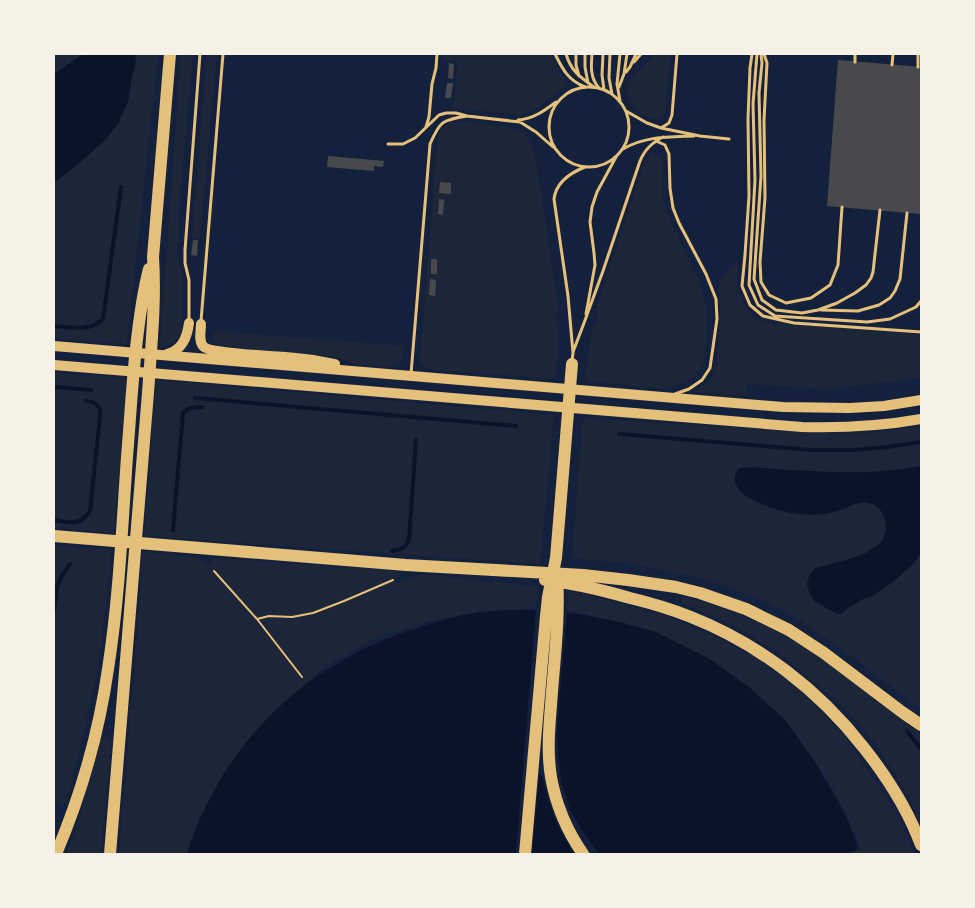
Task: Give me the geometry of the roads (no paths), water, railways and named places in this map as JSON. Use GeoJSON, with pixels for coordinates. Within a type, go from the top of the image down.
{"type":"FeatureCollection","features":[{"type":"Feature","properties":{"kind":"highway"},"geometry":{"type":"LineString","coordinates":[[110,854],[153,321],[153,257],[170,54]]}},
{"type":"Feature","properties":{"kind":"highway"},"geometry":{"type":"LineString","coordinates":[[56,854],[74,808],[102,703],[110,651],[118,573],[139,320],[153,257]]}},
{"type":"Feature","properties":{"kind":"highway"},"geometry":{"type":"LineString","coordinates":[[525,854],[546,616],[556,558],[573,358]]}},
{"type":"Feature","properties":{"kind":"highway"},"geometry":{"type":"LineString","coordinates":[[54,536],[406,565],[536,578],[598,589],[692,617],[731,636],[793,676],[843,721],[886,778],[898,797],[920,841]]}},
{"type":"Feature","properties":{"kind":"highway"},"geometry":{"type":"LineString","coordinates":[[556,558],[558,616],[549,730],[549,762],[558,806],[583,854]]}},
{"type":"Feature","properties":{"kind":"highway"},"geometry":{"type":"LineString","coordinates":[[406,565],[583,575],[654,583],[700,593],[746,609],[789,630],[824,653],[921,725]]}},
{"type":"Feature","properties":{"kind":"main road"},"geometry":{"type":"LineString","coordinates":[[163,355],[171,353],[180,347],[186,338],[189,323]]}},
{"type":"Feature","properties":{"kind":"main road"},"geometry":{"type":"LineString","coordinates":[[201,324],[201,342],[208,349],[222,352],[315,360],[360,372]]}},
{"type":"Feature","properties":{"kind":"main road"},"geometry":{"type":"LineString","coordinates":[[54,346],[827,409],[872,407],[921,400]]}},
{"type":"Feature","properties":{"kind":"main road"},"geometry":{"type":"LineString","coordinates":[[54,365],[802,427],[864,427],[921,419]]}},
{"type":"Feature","properties":{"kind":"lane"},"geometry":{"type":"LineString","coordinates":[[189,323],[189,280],[185,263],[185,250],[200,54]]}},
{"type":"Feature","properties":{"kind":"lane"},"geometry":{"type":"LineString","coordinates":[[201,324],[223,54]]}},
{"type":"Feature","properties":{"kind":"lane"},"geometry":{"type":"LineString","coordinates":[[426,128],[438,54]]}},
{"type":"Feature","properties":{"kind":"lane"},"geometry":{"type":"LineString","coordinates":[[567,54],[574,72],[594,88]]}},
{"type":"Feature","properties":{"kind":"lane"},"geometry":{"type":"LineString","coordinates":[[576,54],[579,76]]}},
{"type":"Feature","properties":{"kind":"lane"},"geometry":{"type":"LineString","coordinates":[[585,54],[585,73],[588,83]]}},
{"type":"Feature","properties":{"kind":"lane"},"geometry":{"type":"LineString","coordinates":[[592,54],[593,78],[600,89]]}},
{"type":"Feature","properties":{"kind":"lane"},"geometry":{"type":"LineString","coordinates":[[603,54],[602,75],[605,91]]}},
{"type":"Feature","properties":{"kind":"lane"},"geometry":{"type":"LineString","coordinates":[[610,54],[609,78],[612,95]]}},
{"type":"Feature","properties":{"kind":"lane"},"geometry":{"type":"LineString","coordinates":[[584,323],[595,265],[590,222],[592,207],[597,192],[627,139],[629,128],[618,90],[620,54]]}},
{"type":"Feature","properties":{"kind":"lane"},"geometry":{"type":"LineString","coordinates":[[618,90],[624,74],[627,54]]}},
{"type":"Feature","properties":{"kind":"lane"},"geometry":{"type":"LineString","coordinates":[[624,74],[640,54]]}},
{"type":"Feature","properties":{"kind":"lane"},"geometry":{"type":"LineString","coordinates":[[661,128],[669,124],[672,115],[677,54]]}},
{"type":"Feature","properties":{"kind":"lane"},"geometry":{"type":"LineString","coordinates":[[752,54],[748,120],[748,196],[742,286],[750,305],[763,316],[794,323],[921,332]]}},
{"type":"Feature","properties":{"kind":"lane"},"geometry":{"type":"LineString","coordinates":[[757,54],[753,104],[755,180],[749,285],[758,305],[775,316],[867,322],[890,319],[916,307],[921,301]]}},
{"type":"Feature","properties":{"kind":"lane"},"geometry":{"type":"LineString","coordinates":[[762,54],[767,63],[764,120],[765,198],[760,262],[761,282],[769,295],[786,303],[811,298],[830,285],[838,265],[842,207]]}},
{"type":"Feature","properties":{"kind":"lane"},"geometry":{"type":"LineString","coordinates":[[762,54],[759,93],[761,176],[754,279],[762,300],[776,310],[802,313],[818,310],[837,303],[866,285],[873,272],[880,210]]}},
{"type":"Feature","properties":{"kind":"lane"},"geometry":{"type":"LineString","coordinates":[[855,54],[855,62]]}},
{"type":"Feature","properties":{"kind":"lane"},"geometry":{"type":"LineString","coordinates":[[892,65],[893,54]]}},
{"type":"Feature","properties":{"kind":"lane"},"geometry":{"type":"LineString","coordinates":[[918,54],[918,67]]}},
{"type":"Feature","properties":{"kind":"lane"},"geometry":{"type":"LineString","coordinates":[[556,55],[566,74],[574,82],[605,91],[620,102]]}},
{"type":"Feature","properties":{"kind":"lane"},"geometry":{"type":"LineString","coordinates":[[388,144],[403,144],[415,138],[439,115],[446,113],[525,120],[536,116],[573,91],[586,87]]}},
{"type":"Feature","properties":{"kind":"lane"},"geometry":{"type":"LineString","coordinates":[[557,151],[551,140],[549,127],[554,108],[562,98]]}},
{"type":"Feature","properties":{"kind":"lane"},"geometry":{"type":"LineString","coordinates":[[625,111],[661,128],[700,136],[729,139]]}},
{"type":"Feature","properties":{"kind":"lane"},"geometry":{"type":"LineString","coordinates":[[411,376],[430,144],[438,127],[443,122],[450,118],[467,116]]}},
{"type":"Feature","properties":{"kind":"lane"},"geometry":{"type":"LineString","coordinates":[[515,120],[530,127],[567,160],[579,166],[593,167],[606,163],[617,156]]}},
{"type":"Feature","properties":{"kind":"lane"},"geometry":{"type":"LineString","coordinates":[[622,149],[642,140],[663,137],[700,136]]}},
{"type":"Feature","properties":{"kind":"lane"},"geometry":{"type":"LineString","coordinates":[[573,358],[640,161],[646,149],[656,140],[663,137]]}},
{"type":"Feature","properties":{"kind":"lane"},"geometry":{"type":"LineString","coordinates":[[656,140],[665,145],[669,154],[670,188],[673,208],[706,274],[716,299],[717,319],[710,368],[702,380],[689,389],[666,397]]}},
{"type":"Feature","properties":{"kind":"lane"},"geometry":{"type":"LineString","coordinates":[[573,358],[568,296],[554,199],[556,189],[562,182],[573,172],[586,167]]}},
{"type":"Feature","properties":{"kind":"lane"},"geometry":{"type":"LineString","coordinates":[[818,310],[858,311],[879,305],[890,298],[895,292],[900,279],[906,212]]}},
{"type":"Feature","properties":{"kind":"waterway"},"geometry":{"type":"LineString","coordinates":[[54,326],[86,327],[92,326],[103,319],[121,187]]}},
{"type":"Feature","properties":{"kind":"waterway"},"geometry":{"type":"LineString","coordinates":[[54,387],[91,390]]}},
{"type":"Feature","properties":{"kind":"waterway"},"geometry":{"type":"LineString","coordinates":[[195,398],[516,426]]}},
{"type":"Feature","properties":{"kind":"waterway"},"geometry":{"type":"LineString","coordinates":[[54,520],[74,522],[82,519],[90,511],[100,409],[95,403],[86,401]]}},
{"type":"Feature","properties":{"kind":"waterway"},"geometry":{"type":"LineString","coordinates":[[173,530],[183,413],[192,408],[202,407]]}},
{"type":"Feature","properties":{"kind":"waterway"},"geometry":{"type":"LineString","coordinates":[[619,434],[811,450],[855,450],[921,442]]}},
{"type":"Feature","properties":{"kind":"waterway"},"geometry":{"type":"LineString","coordinates":[[392,551],[402,548],[409,540],[416,440]]}},
{"type":"Feature","properties":{"kind":"waterway"},"geometry":{"type":"LineString","coordinates":[[54,612],[57,587],[70,564]]}},
{"type":"Feature","properties":{"kind":"waterway"},"geometry":{"type":"LineString","coordinates":[[907,731],[921,749]]}}]}
